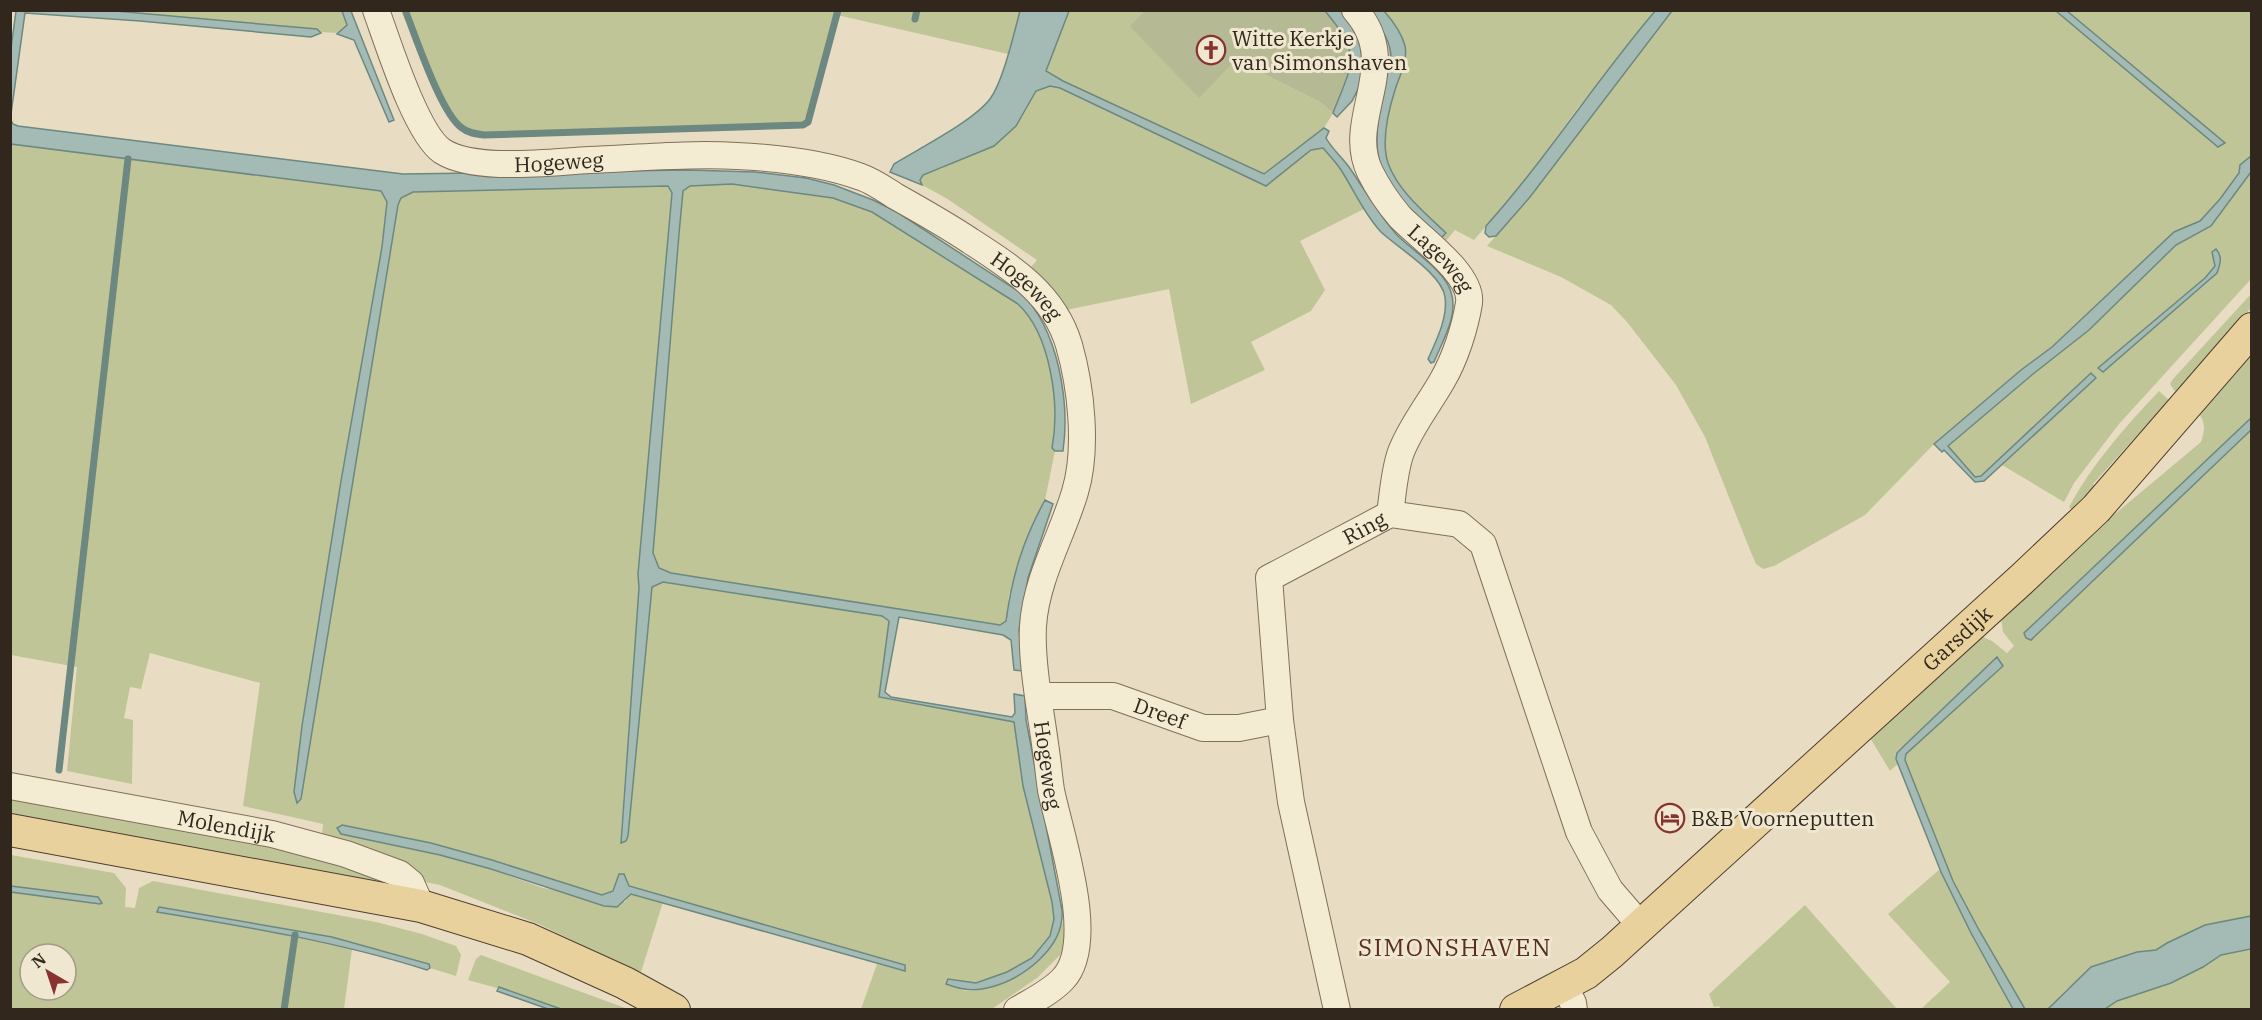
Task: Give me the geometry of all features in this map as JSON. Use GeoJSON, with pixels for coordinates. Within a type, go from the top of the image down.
{"type":"FeatureCollection","features":[{"type":"Feature","properties":{"kind":"main road","name":"Garsdijk"},"geometry":{"type":"LineString","coordinates":[[1641,926],[2096,509],[2252,328]]}},
{"type":"Feature","properties":{"kind":"main road","name":"Molendijk"},"geometry":{"type":"LineString","coordinates":[[10,830],[421,906],[528,939],[625,983],[674,1010]]}},
{"type":"Feature","properties":{"kind":"main road"},"geometry":{"type":"LineString","coordinates":[[1516,1010],[1569,997],[1586,973],[1641,926]]}},
{"type":"Feature","properties":{"kind":"street","name":"Hogeweg"},"geometry":{"type":"LineString","coordinates":[[376,10],[418,120],[429,138],[446,154],[465,160],[495,164],[736,156],[812,164],[862,177],[941,222],[1014,269],[1038,291],[1052,309],[1070,346],[1080,402],[1080,470],[1076,490],[1047,568],[1033,625],[1051,788],[1073,885],[1078,916],[1078,938],[1072,965],[1063,979],[1017,1010]]}},
{"type":"Feature","properties":{"kind":"street","name":"Lageweg"},"geometry":{"type":"LineString","coordinates":[[1355,10],[1362,18],[1371,38],[1376,57],[1374,79],[1362,136],[1369,170],[1383,196],[1401,218],[1456,271],[1467,286],[1469,302],[1459,340],[1444,379],[1411,430],[1400,454],[1390,514]]}},
{"type":"Feature","properties":{"kind":"street","name":"Ring"},"geometry":{"type":"LineString","coordinates":[[1337,1010],[1291,802],[1280,720],[1269,578],[1390,514],[1459,524],[1483,544],[1579,832],[1610,890],[1641,926]]}},
{"type":"Feature","properties":{"kind":"street","name":"Dreef"},"geometry":{"type":"LineString","coordinates":[[1040,696],[1113,696],[1203,728],[1239,728],[1280,720]]}},
{"type":"Feature","properties":{"kind":"street","name":"Molendijk"},"geometry":{"type":"LineString","coordinates":[[10,786],[272,834],[346,855],[400,874],[411,883],[421,906]]}},
{"type":"Feature","properties":{"kind":"green space"},"geometry":{"type":"Polygon","coordinates":[[[115,11],[342,11],[347,25],[338,33],[320,32],[317,29],[115,11]]]}},
{"type":"Feature","properties":{"kind":"green space"},"geometry":{"type":"Polygon","coordinates":[[[405,11],[1020,11],[1008,54],[837,15],[808,122],[803,125],[484,135],[464,130],[454,120],[438,92],[405,11]]]}},
{"type":"Feature","properties":{"kind":"green space"},"geometry":{"type":"Polygon","coordinates":[[[1069,11],[1144,11],[1129,26],[1199,97],[1236,60],[1320,102],[1333,113],[1324,128],[1264,174],[1046,71],[1069,11]]]}},
{"type":"Feature","properties":{"kind":"green space"},"geometry":{"type":"Polygon","coordinates":[[[1144,11],[1325,11],[1345,38],[1350,59],[1349,70],[1333,113],[1320,102],[1236,60],[1199,98],[1129,26],[1144,11]]]}},
{"type":"Feature","properties":{"kind":"green space"},"geometry":{"type":"Polygon","coordinates":[[[1361,11],[1368,11],[1384,33],[1391,58],[1379,117],[1377,139],[1379,158],[1386,177],[1398,195],[1441,238],[1446,232],[1407,193],[1394,175],[1386,156],[1385,137],[1388,116],[1406,52],[1399,32],[1384,11],[1656,11],[1577,109],[1520,187],[1474,240],[1455,230],[1440,248],[1410,219],[1377,174],[1370,141],[1380,68],[1379,50],[1373,31],[1361,11]]]}},
{"type":"Feature","properties":{"kind":"green space"},"geometry":{"type":"Polygon","coordinates":[[[1672,11],[2056,11],[2218,146],[2224,143],[2067,11],[2251,11],[2251,156],[2241,165],[2239,173],[2220,199],[2200,221],[2174,232],[2052,347],[2021,370],[1934,444],[1865,515],[1774,566],[1763,569],[1756,564],[1705,437],[1676,385],[1627,322],[1611,305],[1561,277],[1487,246],[1530,197],[1672,11]]]}},
{"type":"Feature","properties":{"kind":"green space"},"geometry":{"type":"Polygon","coordinates":[[[1050,86],[1060,88],[1266,186],[1311,150],[1323,148],[1340,168],[1364,209],[1300,241],[1325,290],[1311,311],[1251,342],[1265,370],[1191,404],[1169,289],[1061,311],[1026,273],[1037,260],[946,198],[922,185],[920,180],[923,175],[943,168],[1025,112],[1036,91],[1050,86]]]}},
{"type":"Feature","properties":{"kind":"green space"},"geometry":{"type":"Polygon","coordinates":[[[10,144],[381,191],[387,202],[382,247],[341,481],[301,799],[398,205],[401,198],[412,192],[668,186],[672,193],[638,574],[639,588],[621,832],[628,836],[652,587],[662,582],[882,616],[889,621],[879,697],[1014,722],[1023,786],[1052,902],[1054,919],[1050,936],[1032,958],[1007,972],[976,983],[948,980],[959,989],[968,991],[1002,983],[1041,958],[1051,946],[1063,922],[1071,923],[1061,954],[1037,978],[992,1009],[861,1009],[877,964],[903,971],[629,886],[624,874],[619,875],[613,891],[602,895],[431,843],[341,834],[440,855],[491,869],[543,888],[625,902],[631,893],[663,902],[641,972],[614,964],[590,949],[541,925],[440,885],[425,882],[399,867],[322,835],[323,824],[243,806],[260,683],[150,653],[141,689],[130,687],[124,718],[133,720],[132,784],[67,771],[77,667],[11,655],[10,144]]]}},
{"type":"Feature","properties":{"kind":"green space"},"geometry":{"type":"Polygon","coordinates":[[[2251,172],[2251,279],[2119,424],[2074,483],[2064,502],[2002,465],[2096,378],[2092,373],[1981,476],[1975,477],[1948,446],[2089,330],[2175,246],[2211,226],[2251,172]],[[2212,252],[2215,266],[2205,278],[2172,305],[2102,372],[2209,281],[2221,262],[2212,252]]]}},
{"type":"Feature","properties":{"kind":"green space"},"geometry":{"type":"Polygon","coordinates":[[[732,184],[833,198],[872,212],[1018,304],[1029,317],[1045,352],[1050,372],[1055,412],[1052,448],[1055,451],[1045,500],[1034,520],[1009,595],[1006,621],[1000,625],[671,573],[657,564],[653,553],[683,191],[690,185],[732,184]]]}},
{"type":"Feature","properties":{"kind":"green space"},"geometry":{"type":"Polygon","coordinates":[[[2251,294],[2251,308],[2176,393],[2170,384],[2173,379],[2251,294]]]}},
{"type":"Feature","properties":{"kind":"green space"},"geometry":{"type":"Polygon","coordinates":[[[2251,349],[2251,418],[2025,633],[2026,638],[2031,639],[2251,430],[2251,916],[2167,943],[2156,950],[2137,953],[2067,989],[2048,1009],[2025,1009],[1953,881],[1905,760],[1906,754],[2001,661],[1997,658],[1905,745],[1896,759],[1898,764],[1890,771],[1869,736],[1981,636],[1992,641],[2007,653],[2014,646],[2003,632],[2001,617],[2067,554],[2201,442],[2204,426],[2197,412],[2251,349]]]}},
{"type":"Feature","properties":{"kind":"green space"},"geometry":{"type":"Polygon","coordinates":[[[2159,391],[2169,400],[2093,484],[2097,488],[2075,513],[2069,507],[2088,476],[2122,432],[2159,391]]]}},
{"type":"Feature","properties":{"kind":"green space"},"geometry":{"type":"Polygon","coordinates":[[[10,793],[142,815],[375,869],[397,887],[11,818],[10,793]]]}},
{"type":"Feature","properties":{"kind":"green space"},"geometry":{"type":"Polygon","coordinates":[[[11,855],[114,873],[126,888],[125,907],[135,908],[139,888],[153,881],[376,922],[456,946],[461,955],[456,976],[430,968],[428,964],[332,937],[159,907],[158,912],[288,934],[352,949],[344,1009],[11,1009],[11,892],[100,904],[102,902],[98,897],[11,886],[11,855]]]}},
{"type":"Feature","properties":{"kind":"green space"},"geometry":{"type":"Polygon","coordinates":[[[1940,869],[1971,933],[2013,1009],[1921,1009],[1950,982],[1888,914],[1940,869]]]}},
{"type":"Feature","properties":{"kind":"green space"},"geometry":{"type":"Polygon","coordinates":[[[1805,905],[1897,1009],[1721,1010],[1719,1006],[1714,1007],[1709,994],[1805,905]]]}},
{"type":"Feature","properties":{"kind":"green space"},"geometry":{"type":"Polygon","coordinates":[[[2251,949],[2251,1009],[2105,1010],[2117,1001],[2171,983],[2221,955],[2251,949]]]}},
{"type":"Feature","properties":{"kind":"green space"},"geometry":{"type":"Polygon","coordinates":[[[481,955],[628,1009],[561,1009],[499,987],[468,980],[476,959],[481,955]]]}},
{"type":"Feature","properties":{"kind":"water"},"geometry":{"type":"Polygon","coordinates":[[[1656,10],[1672,11],[1530,197],[1496,236],[1489,237],[1485,233],[1486,226],[1656,10]]]}},
{"type":"Feature","properties":{"kind":"water"},"geometry":{"type":"Polygon","coordinates":[[[16,11],[115,11],[317,29],[321,33],[311,37],[25,13],[11,114],[10,56],[16,11]]]}},
{"type":"Feature","properties":{"kind":"water"},"geometry":{"type":"Polygon","coordinates":[[[342,11],[351,11],[394,120],[389,122],[354,40],[337,34],[347,25],[342,11]]]}},
{"type":"Feature","properties":{"kind":"water"},"geometry":{"type":"Polygon","coordinates":[[[1020,11],[1069,11],[1046,71],[1264,174],[1324,128],[1329,131],[1326,138],[1328,142],[1349,167],[1384,219],[1397,235],[1435,269],[1448,284],[1453,310],[1434,362],[1431,363],[1428,359],[1445,313],[1445,297],[1442,288],[1428,271],[1375,225],[1339,167],[1323,148],[1311,150],[1266,186],[1060,88],[1050,86],[1036,91],[1016,126],[994,146],[923,175],[920,180],[922,185],[890,172],[894,164],[971,117],[990,99],[1004,69],[1020,11]]]}},
{"type":"Feature","properties":{"kind":"water"},"geometry":{"type":"Polygon","coordinates":[[[1325,11],[1344,11],[1364,45],[1365,75],[1352,101],[1337,117],[1333,113],[1349,70],[1349,49],[1345,38],[1325,11]]]}},
{"type":"Feature","properties":{"kind":"water"},"geometry":{"type":"Polygon","coordinates":[[[1368,11],[1384,11],[1402,37],[1406,52],[1386,126],[1385,145],[1388,163],[1405,192],[1446,233],[1441,238],[1398,195],[1386,177],[1379,159],[1377,139],[1379,117],[1391,58],[1387,39],[1368,11]]]}},
{"type":"Feature","properties":{"kind":"water"},"geometry":{"type":"Polygon","coordinates":[[[2056,11],[2067,11],[2225,143],[2218,147],[2056,11]]]}},
{"type":"Feature","properties":{"kind":"water"},"geometry":{"type":"Polygon","coordinates":[[[10,118],[13,124],[18,126],[403,174],[689,170],[755,172],[806,178],[834,185],[897,212],[1021,293],[1034,308],[1044,326],[1058,367],[1065,410],[1063,451],[1055,451],[1052,448],[1055,412],[1045,352],[1029,317],[1018,304],[872,212],[833,198],[732,184],[690,186],[683,191],[653,553],[659,568],[671,573],[1000,625],[1006,621],[1015,573],[1030,529],[1045,500],[1053,504],[1028,578],[1019,630],[1023,671],[1014,670],[1011,640],[1003,635],[899,617],[885,692],[891,697],[1012,717],[1015,713],[1014,694],[1025,696],[1026,720],[1062,910],[1061,924],[1049,949],[1027,970],[1000,984],[971,990],[946,984],[948,979],[976,983],[1007,972],[1032,958],[1050,936],[1054,919],[1052,902],[1023,786],[1014,722],[879,697],[889,621],[882,616],[663,582],[652,587],[628,836],[626,841],[621,843],[639,588],[638,574],[672,193],[668,186],[413,192],[401,198],[398,205],[301,799],[297,803],[294,792],[302,726],[341,481],[382,247],[387,202],[381,191],[11,144],[10,118]]]}},
{"type":"Feature","properties":{"kind":"water"},"geometry":{"type":"Polygon","coordinates":[[[2251,156],[2251,172],[2211,226],[2176,245],[2089,330],[1948,446],[1975,477],[1981,476],[2091,373],[2096,378],[1984,481],[1975,482],[1944,450],[1942,452],[1934,444],[2021,370],[2052,347],[2174,232],[2200,221],[2239,173],[2240,165],[2251,156]]]}},
{"type":"Feature","properties":{"kind":"water"},"geometry":{"type":"Polygon","coordinates":[[[2216,249],[2220,258],[2217,273],[2103,372],[2098,368],[2205,278],[2215,266],[2212,252],[2216,249]]]}},
{"type":"Feature","properties":{"kind":"water"},"geometry":{"type":"Polygon","coordinates":[[[2251,418],[2251,430],[2031,640],[2026,638],[2024,633],[2251,418]]]}},
{"type":"Feature","properties":{"kind":"water"},"geometry":{"type":"Polygon","coordinates":[[[1997,657],[2003,666],[1906,754],[1905,760],[1953,881],[2025,1009],[2013,1009],[1971,933],[1941,872],[1896,759],[1897,753],[1997,657]]]}},
{"type":"Feature","properties":{"kind":"water"},"geometry":{"type":"Polygon","coordinates":[[[342,825],[431,843],[602,895],[613,891],[619,874],[624,874],[629,886],[905,965],[905,971],[631,894],[617,907],[604,906],[440,855],[341,834],[337,828],[342,825]]]}},
{"type":"Feature","properties":{"kind":"water"},"geometry":{"type":"Polygon","coordinates":[[[11,886],[98,897],[102,903],[11,892],[11,886]]]}},
{"type":"Feature","properties":{"kind":"water"},"geometry":{"type":"Polygon","coordinates":[[[159,907],[332,937],[429,964],[430,968],[427,970],[360,951],[293,936],[157,912],[159,907]]]}},
{"type":"Feature","properties":{"kind":"water"},"geometry":{"type":"Polygon","coordinates":[[[2251,916],[2251,949],[2221,955],[2171,983],[2117,1001],[2105,1009],[2048,1009],[2091,967],[2137,952],[2156,950],[2205,925],[2251,916]]]}},
{"type":"Feature","properties":{"kind":"water"},"geometry":{"type":"Polygon","coordinates":[[[499,987],[561,1009],[548,1009],[497,991],[499,987]]]}},
{"type":"Feature","properties":{"kind":"waterway"},"geometry":{"type":"LineString","coordinates":[[405,10],[438,92],[454,120],[464,130],[484,135],[803,125],[808,122],[838,10]]}},
{"type":"Feature","properties":{"kind":"waterway"},"geometry":{"type":"LineString","coordinates":[[915,19],[917,10]]}},
{"type":"Feature","properties":{"kind":"waterway"},"geometry":{"type":"LineString","coordinates":[[59,770],[128,159]]}},
{"type":"Feature","properties":{"kind":"waterway"},"geometry":{"type":"LineString","coordinates":[[284,1010],[295,935]]}},
{"type":"Feature","properties":{"kind":"place","name":"Witte Kerkje van Simonshaven"},"geometry":{"type":"Point","coordinates":[1211,50]}},
{"type":"Feature","properties":{"kind":"place","name":"B&B Voorneputten"},"geometry":{"type":"Point","coordinates":[1670,818]}},
{"type":"Feature","properties":{"kind":"district","name":"SIMONSHAVEN"},"geometry":{"type":"Point","coordinates":[1455,947]}}]}
